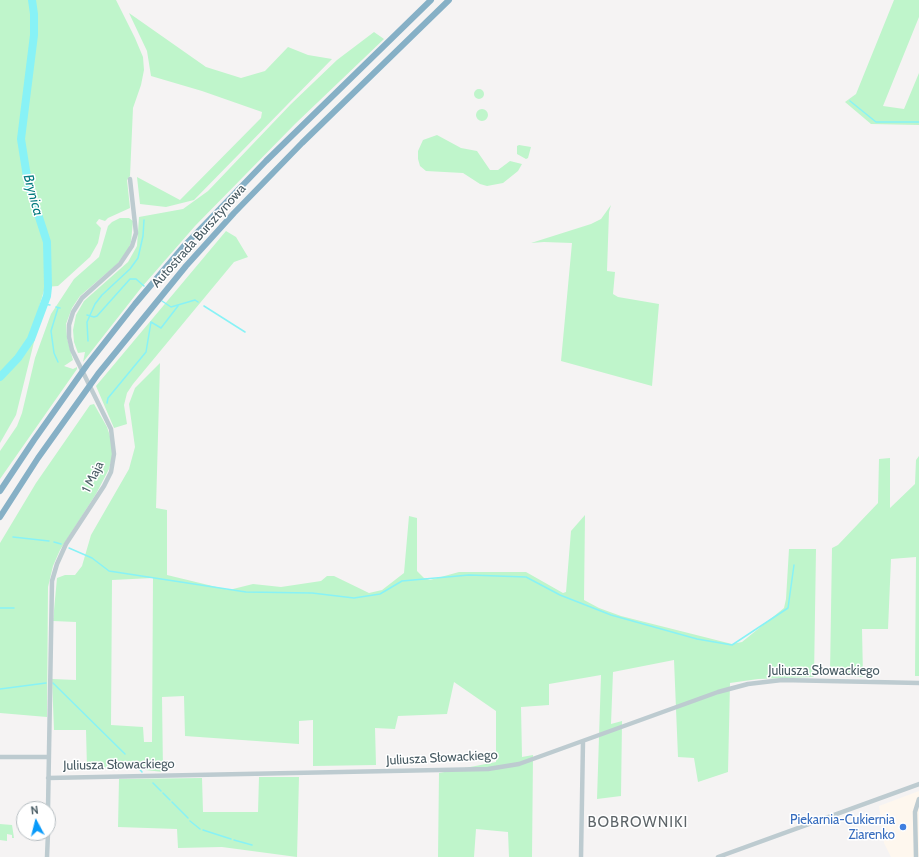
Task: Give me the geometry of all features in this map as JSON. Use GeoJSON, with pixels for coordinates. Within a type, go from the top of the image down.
{"type":"FeatureCollection","features":[{"type":"Feature","properties":{"kind":"highway","name":"Autostrada Bursztynowa"},"geometry":{"type":"LineString","coordinates":[[0,491],[83,371],[130,310],[180,251],[260,166],[431,0]]}},
{"type":"Feature","properties":{"kind":"highway","name":"Autostrada Bursztynowa"},"geometry":{"type":"LineString","coordinates":[[0,516],[85,391],[127,336],[186,266],[234,213],[297,148],[449,0]]}},
{"type":"Feature","properties":{"kind":"street","name":"1 Maja"},"geometry":{"type":"LineString","coordinates":[[48,801],[52,581],[57,564],[66,544],[104,486],[111,472],[114,454],[111,429],[74,355],[69,333],[70,319],[74,309],[86,294],[120,264],[132,246],[136,233],[130,179]]}},
{"type":"Feature","properties":{"kind":"street","name":"Juliusza Słowackiego"},"geometry":{"type":"LineString","coordinates":[[48,778],[481,770],[519,764],[718,692],[748,684],[782,680],[919,683]]}},
{"type":"Feature","properties":{"kind":"street"},"geometry":{"type":"LineString","coordinates":[[581,857],[583,740]]}},
{"type":"Feature","properties":{"kind":"street"},"geometry":{"type":"LineString","coordinates":[[0,757],[49,757]]}},
{"type":"Feature","properties":{"kind":"street"},"geometry":{"type":"LineString","coordinates":[[718,857],[919,784]]}},
{"type":"Feature","properties":{"kind":"street"},"geometry":{"type":"LineString","coordinates":[[916,857],[915,812],[919,799]]}},
{"type":"Feature","properties":{"kind":"street"},"geometry":{"type":"LineString","coordinates":[[48,841],[48,857]]}},
{"type":"Feature","properties":{"kind":"shaded area"},"geometry":{"type":"Polygon","coordinates":[[[919,791],[919,857],[891,857],[884,843],[879,806],[919,791]]]}},
{"type":"Feature","properties":{"kind":"green space"},"geometry":{"type":"Polygon","coordinates":[[[0,0],[116,0],[143,57],[144,70],[141,85],[133,108],[130,176],[127,180],[130,208],[108,218],[105,221],[99,219],[96,223],[101,228],[98,243],[90,257],[58,286],[45,287],[30,338],[0,375],[0,0]]]}},
{"type":"Feature","properties":{"kind":"green space"},"geometry":{"type":"Polygon","coordinates":[[[894,0],[919,0],[919,17],[883,106],[904,109],[919,73],[919,125],[871,124],[845,102],[856,94],[894,0]]]}},
{"type":"Feature","properties":{"kind":"green space"},"geometry":{"type":"Polygon","coordinates":[[[129,13],[206,67],[241,78],[265,71],[288,47],[308,55],[332,59],[194,200],[166,207],[140,204],[137,177],[180,200],[261,118],[262,112],[202,91],[151,76],[147,51],[129,13]]]}},
{"type":"Feature","properties":{"kind":"green space"},"geometry":{"type":"Polygon","coordinates":[[[374,32],[384,39],[295,124],[195,226],[141,288],[83,362],[85,352],[78,353],[74,342],[73,330],[76,315],[84,301],[128,262],[137,246],[139,217],[183,209],[208,191],[291,104],[337,60],[374,32]]]}},
{"type":"Feature","properties":{"kind":"green space"},"geometry":{"type":"Polygon","coordinates":[[[479,89],[484,94],[479,99],[474,94],[479,89]]]}},
{"type":"Feature","properties":{"kind":"green space"},"geometry":{"type":"Polygon","coordinates":[[[480,109],[484,109],[488,115],[484,121],[480,121],[476,117],[476,113],[480,109]]]}},
{"type":"Feature","properties":{"kind":"green space"},"geometry":{"type":"Polygon","coordinates":[[[437,135],[461,148],[477,151],[490,170],[498,170],[510,161],[522,164],[518,171],[503,183],[487,186],[480,184],[463,173],[426,171],[420,166],[418,151],[423,140],[437,135]]]}},
{"type":"Feature","properties":{"kind":"green space"},"geometry":{"type":"Polygon","coordinates":[[[517,146],[531,147],[528,158],[526,159],[517,154],[517,146]]]}},
{"type":"Feature","properties":{"kind":"green space"},"geometry":{"type":"Polygon","coordinates":[[[611,205],[609,212],[607,271],[615,272],[613,294],[618,297],[659,304],[652,386],[561,361],[572,243],[531,243],[591,224],[601,219],[611,205]]]}},
{"type":"Feature","properties":{"kind":"green space"},"geometry":{"type":"Polygon","coordinates":[[[120,218],[129,218],[133,221],[131,242],[127,253],[116,265],[80,296],[72,308],[66,324],[67,338],[73,360],[64,366],[73,369],[77,367],[77,369],[0,479],[0,451],[17,426],[22,413],[35,358],[51,314],[74,279],[99,257],[108,226],[120,218]]]}},
{"type":"Feature","properties":{"kind":"green space"},"geometry":{"type":"Polygon","coordinates":[[[226,231],[236,237],[248,257],[234,262],[133,384],[127,393],[124,405],[127,424],[114,428],[96,386],[226,231]]]}},
{"type":"Feature","properties":{"kind":"green space"},"geometry":{"type":"Polygon","coordinates":[[[35,338],[16,415],[0,443],[0,379],[7,373],[35,338]]]}},
{"type":"Feature","properties":{"kind":"green space"},"geometry":{"type":"Polygon","coordinates":[[[160,363],[156,508],[167,510],[167,575],[229,590],[253,584],[281,587],[321,581],[327,576],[334,576],[369,593],[382,590],[404,573],[409,516],[417,518],[417,571],[424,578],[430,580],[459,572],[526,572],[563,593],[566,592],[571,531],[585,515],[584,600],[599,608],[621,616],[732,644],[742,642],[784,608],[786,599],[789,549],[816,549],[814,677],[758,679],[730,683],[728,772],[698,782],[694,758],[678,757],[674,660],[613,672],[611,724],[622,721],[621,796],[597,799],[601,675],[549,684],[549,705],[521,707],[522,757],[533,755],[532,857],[509,857],[508,832],[476,829],[474,857],[438,857],[439,773],[496,762],[496,711],[454,682],[447,714],[398,716],[395,729],[375,728],[376,765],[313,766],[313,720],[299,721],[299,744],[185,736],[184,696],[162,697],[163,772],[119,767],[87,768],[86,730],[54,730],[52,679],[76,680],[76,622],[53,621],[57,578],[65,575],[75,575],[82,566],[91,535],[129,469],[135,447],[129,404],[135,388],[160,363]],[[153,578],[112,580],[111,725],[143,727],[144,742],[152,742],[153,578]]]}},
{"type":"Feature","properties":{"kind":"green space"},"geometry":{"type":"Polygon","coordinates":[[[94,404],[107,427],[111,439],[113,455],[109,469],[96,494],[60,550],[53,566],[48,587],[47,717],[0,713],[0,543],[36,483],[90,405],[94,404]]]}},
{"type":"Feature","properties":{"kind":"green space"},"geometry":{"type":"Polygon","coordinates":[[[919,456],[919,676],[915,676],[916,557],[891,559],[888,629],[862,629],[863,677],[830,674],[832,548],[838,545],[878,503],[879,459],[890,458],[890,508],[915,484],[916,460],[919,456]]]}},
{"type":"Feature","properties":{"kind":"green space"},"geometry":{"type":"Polygon","coordinates":[[[259,777],[299,777],[297,857],[222,847],[178,848],[177,829],[118,827],[119,779],[202,778],[203,812],[258,812],[259,777]]]}},
{"type":"Feature","properties":{"kind":"green space"},"geometry":{"type":"Polygon","coordinates":[[[0,824],[12,825],[14,838],[12,838],[12,835],[7,834],[7,841],[0,840],[0,824]]]}},
{"type":"Feature","properties":{"kind":"waterway","name":"Brynica"},"geometry":{"type":"LineString","coordinates":[[0,377],[18,358],[31,339],[47,296],[48,287],[47,242],[28,183],[21,139],[34,35],[32,0]]}},
{"type":"Feature","properties":{"kind":"waterway"},"geometry":{"type":"LineString","coordinates":[[850,101],[876,122],[919,122]]}},
{"type":"Feature","properties":{"kind":"waterway"},"geometry":{"type":"LineString","coordinates":[[88,341],[87,322],[95,304],[102,295],[130,269],[138,258],[143,236],[144,220]]}},
{"type":"Feature","properties":{"kind":"waterway"},"geometry":{"type":"LineString","coordinates":[[87,315],[94,317],[97,316],[130,279],[136,279],[144,286]]}},
{"type":"Feature","properties":{"kind":"waterway"},"geometry":{"type":"LineString","coordinates":[[162,301],[171,307],[195,300],[198,302]]}},
{"type":"Feature","properties":{"kind":"waterway","name":"Brynica"},"geometry":{"type":"LineString","coordinates":[[44,304],[50,305]]}},
{"type":"Feature","properties":{"kind":"waterway"},"geometry":{"type":"LineString","coordinates":[[107,403],[108,398],[146,352],[151,322],[161,328],[178,306]]}},
{"type":"Feature","properties":{"kind":"waterway"},"geometry":{"type":"LineString","coordinates":[[204,306],[245,332]]}},
{"type":"Feature","properties":{"kind":"waterway"},"geometry":{"type":"LineString","coordinates":[[56,307],[60,308]]}},
{"type":"Feature","properties":{"kind":"waterway"},"geometry":{"type":"LineString","coordinates":[[58,308],[51,331],[54,353],[58,362]]}},
{"type":"Feature","properties":{"kind":"waterway"},"geometry":{"type":"LineString","coordinates":[[13,537],[49,541]]}},
{"type":"Feature","properties":{"kind":"waterway"},"geometry":{"type":"LineString","coordinates":[[54,542],[61,544]]}},
{"type":"Feature","properties":{"kind":"waterway"},"geometry":{"type":"LineString","coordinates":[[69,548],[92,558],[109,571],[246,592],[312,593],[354,598],[380,594],[402,581],[469,575],[526,577],[560,595],[611,615],[697,639],[732,645],[788,608],[794,565]]}},
{"type":"Feature","properties":{"kind":"waterway"},"geometry":{"type":"LineString","coordinates":[[0,608],[14,608]]}},
{"type":"Feature","properties":{"kind":"waterway"},"geometry":{"type":"LineString","coordinates":[[0,689],[46,683]]}},
{"type":"Feature","properties":{"kind":"waterway"},"geometry":{"type":"LineString","coordinates":[[53,683],[125,754]]}},
{"type":"Feature","properties":{"kind":"waterway"},"geometry":{"type":"LineString","coordinates":[[135,764],[142,772]]}},
{"type":"Feature","properties":{"kind":"waterway"},"geometry":{"type":"LineString","coordinates":[[153,783],[161,791]]}},
{"type":"Feature","properties":{"kind":"waterway"},"geometry":{"type":"LineString","coordinates":[[163,793],[170,800]]}},
{"type":"Feature","properties":{"kind":"waterway"},"geometry":{"type":"LineString","coordinates":[[172,802],[188,818]]}},
{"type":"Feature","properties":{"kind":"waterway"},"geometry":{"type":"LineString","coordinates":[[190,821],[200,829]]}},
{"type":"Feature","properties":{"kind":"waterway"},"geometry":{"type":"LineString","coordinates":[[203,830],[231,839]]}},
{"type":"Feature","properties":{"kind":"waterway"},"geometry":{"type":"LineString","coordinates":[[234,840],[252,845]]}},
{"type":"Feature","properties":{"kind":"place","name":"Piekarnia-Cukiernia Ziarenko"},"geometry":{"type":"Point","coordinates":[903,827]}},
{"type":"Feature","properties":{"kind":"district","name":"BOBROWNIKI"},"geometry":{"type":"Point","coordinates":[638,823]}}]}
